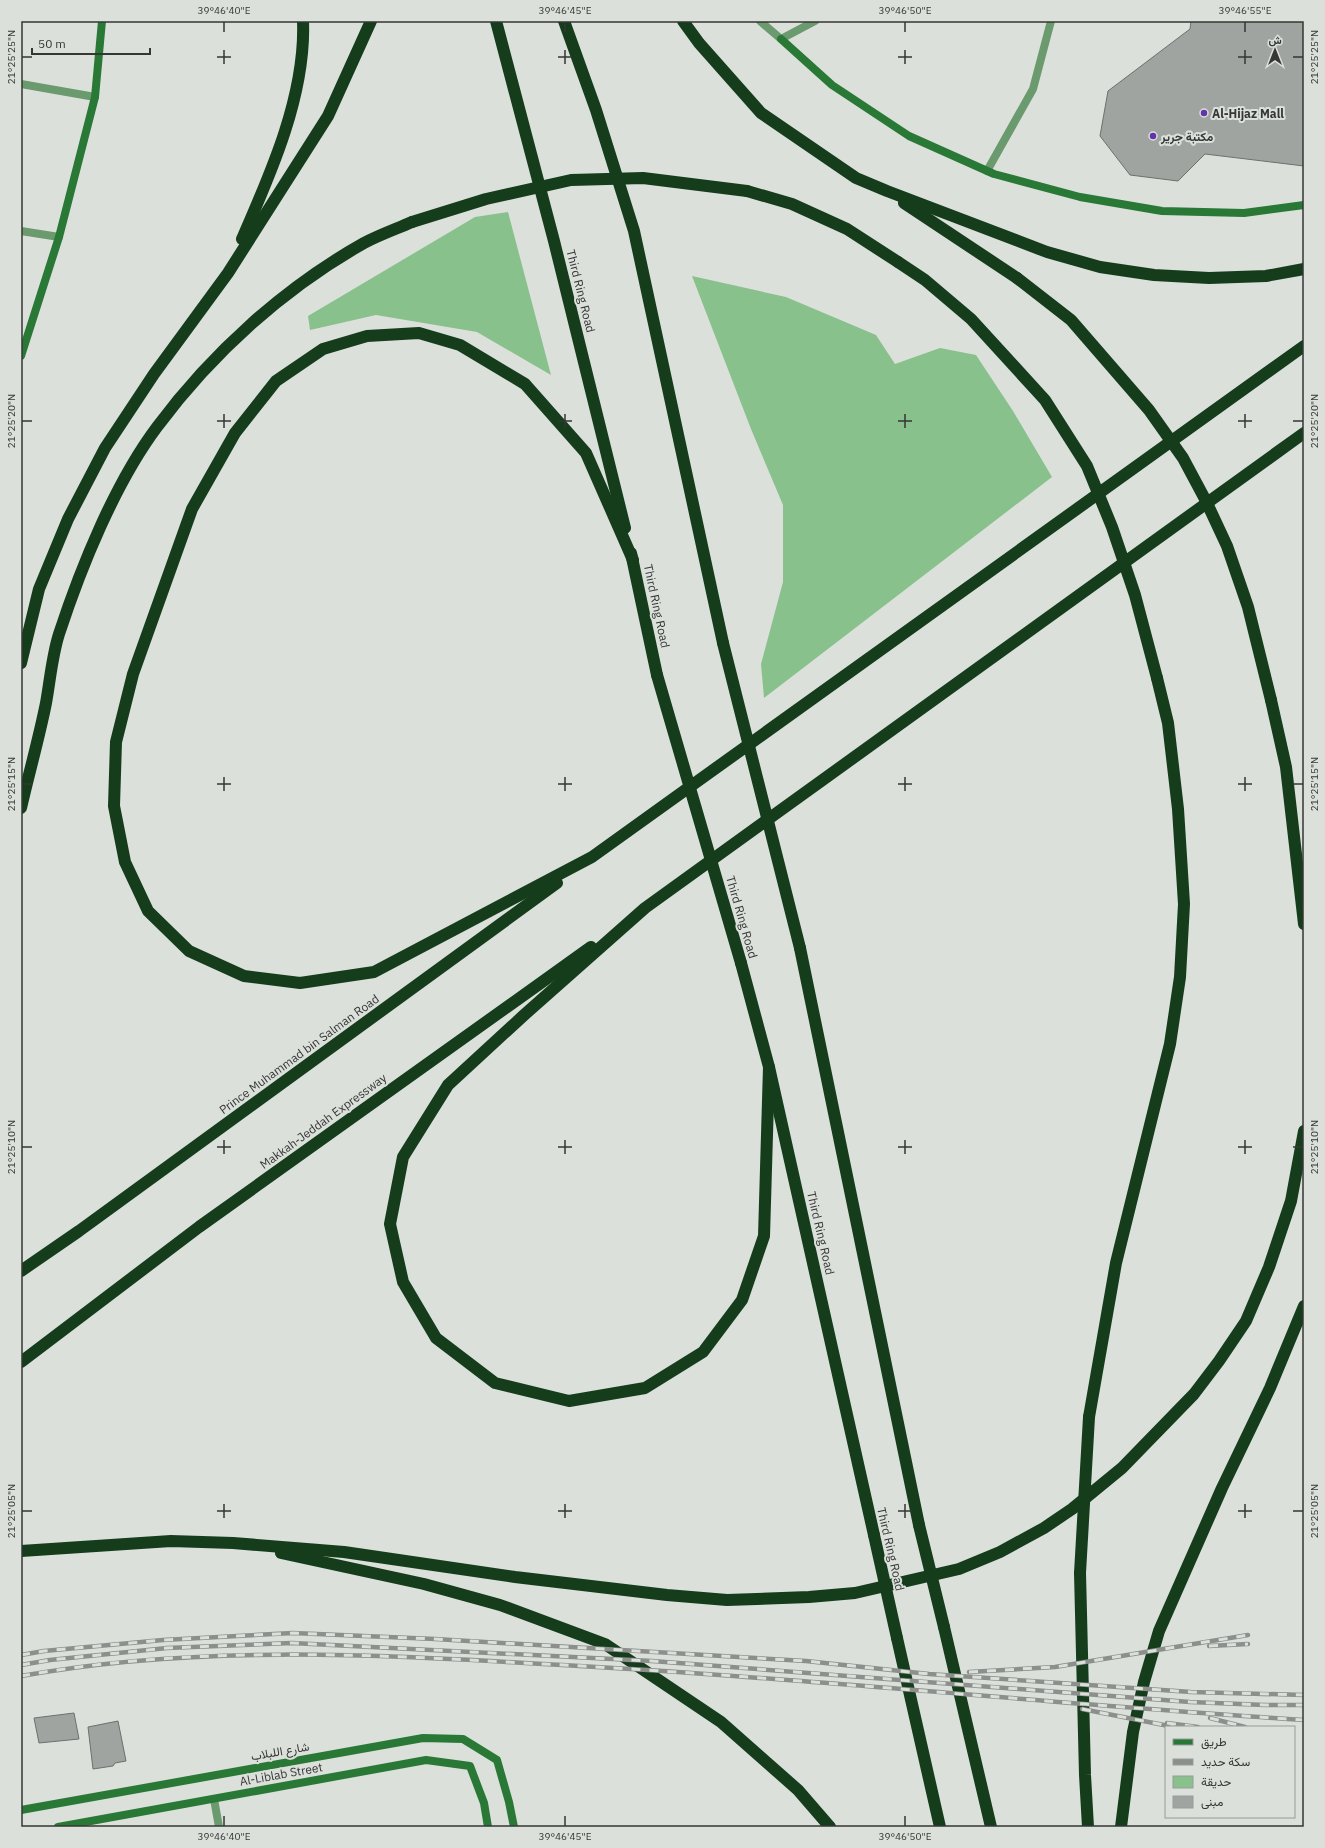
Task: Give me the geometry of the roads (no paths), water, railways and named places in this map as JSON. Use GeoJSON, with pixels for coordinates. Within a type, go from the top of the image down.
{"type":"FeatureCollection","features":[{"type":"Feature","properties":{"kind":"highway"},"geometry":{"type":"LineString","coordinates":[[228,273],[266,184],[292,110],[304,39],[303,21]]}},
{"type":"Feature","properties":{"kind":"highway"},"geometry":{"type":"LineString","coordinates":[[21,663],[39,589],[68,519],[105,448],[154,374],[228,273],[328,116],[371,21]]}},
{"type":"Feature","properties":{"kind":"highway","name":"Third Ring Road"},"geometry":{"type":"LineString","coordinates":[[496,21],[554,240],[633,560],[657,675],[741,963],[769,1067],[940,1827]]}},
{"type":"Feature","properties":{"kind":"highway"},"geometry":{"type":"LineString","coordinates":[[564,21],[596,110],[634,231],[723,643],[800,948],[919,1525],[991,1827]]}},
{"type":"Feature","properties":{"kind":"highway"},"geometry":{"type":"LineString","coordinates":[[683,21],[699,43],[760,113],[856,178],[887,191],[1048,252],[1100,267],[1154,275],[1209,278],[1266,276],[1304,269]]}},
{"type":"Feature","properties":{"kind":"highway"},"geometry":{"type":"LineString","coordinates":[[21,808],[45,706],[59,636],[103,522],[130,471],[156,427],[198,377],[248,327],[301,284],[365,243],[412,222],[486,199],[571,180],[643,178],[747,191],[792,204],[846,229],[925,280],[971,319],[1045,400],[1083,460],[1112,527],[1135,595],[1158,678],[1168,723],[1178,809],[1184,904],[1180,978],[1170,1044],[1116,1263],[1089,1417],[1080,1572],[1085,1775],[1088,1827]]}},
{"type":"Feature","properties":{"kind":"highway"},"geometry":{"type":"LineString","coordinates":[[887,191],[1017,278],[1071,320],[1149,410],[1183,458],[1206,501],[1227,546],[1248,607],[1286,767],[1304,924]]}},
{"type":"Feature","properties":{"kind":"highway"},"geometry":{"type":"LineString","coordinates":[[633,560],[586,453],[525,384],[460,345],[419,333],[367,336],[323,349],[276,381],[235,433],[192,509],[133,674],[116,742],[114,806],[125,862],[148,911],[189,951],[244,976],[300,983],[374,972],[592,857],[1304,346]]}},
{"type":"Feature","properties":{"kind":"highway"},"geometry":{"type":"LineString","coordinates":[[769,1067],[764,1236],[742,1300],[703,1352],[645,1388],[569,1401],[495,1382],[436,1338],[403,1282],[390,1224],[402,1157],[448,1085],[523,1016],[645,908],[1304,433]]}},
{"type":"Feature","properties":{"kind":"highway","name":"Prince Muhammad bin Salman Road"},"geometry":{"type":"LineString","coordinates":[[21,1271],[79,1231],[592,857]]}},
{"type":"Feature","properties":{"kind":"highway","name":"Makkah-Jeddah Expressway"},"geometry":{"type":"LineString","coordinates":[[21,1362],[199,1227],[645,908]]}},
{"type":"Feature","properties":{"kind":"highway"},"geometry":{"type":"LineString","coordinates":[[21,1551],[171,1541],[233,1543],[344,1552],[515,1577],[667,1595],[727,1600],[794,1598],[855,1593],[958,1569],[1000,1552],[1044,1528],[1072,1509],[1122,1468],[1194,1394],[1219,1361],[1246,1321],[1266,1274],[1291,1201],[1304,1131]]}},
{"type":"Feature","properties":{"kind":"highway"},"geometry":{"type":"LineString","coordinates":[[1121,1827],[1133,1732],[1144,1682],[1160,1631],[1222,1488],[1270,1388],[1304,1306]]}},
{"type":"Feature","properties":{"kind":"highway"},"geometry":{"type":"LineString","coordinates":[[233,1543],[424,1584],[500,1605],[605,1644],[721,1722],[798,1790],[830,1827]]}},
{"type":"Feature","properties":{"kind":"street"},"geometry":{"type":"LineString","coordinates":[[21,356],[59,237],[95,97],[102,21]]}},
{"type":"Feature","properties":{"kind":"street"},"geometry":{"type":"LineString","coordinates":[[760,21],[781,38],[832,85],[909,136],[987,171],[1080,197],[1162,211],[1244,213],[1304,205]]}},
{"type":"Feature","properties":{"kind":"street"},"geometry":{"type":"LineString","coordinates":[[781,38],[816,21]]}},
{"type":"Feature","properties":{"kind":"street"},"geometry":{"type":"LineString","coordinates":[[987,171],[1033,89],[1052,21]]}},
{"type":"Feature","properties":{"kind":"street"},"geometry":{"type":"LineString","coordinates":[[21,84],[95,97]]}},
{"type":"Feature","properties":{"kind":"street"},"geometry":{"type":"LineString","coordinates":[[21,231],[59,237]]}},
{"type":"Feature","properties":{"kind":"street","name":"شارع اللبلاب"},"geometry":{"type":"LineString","coordinates":[[21,1810],[423,1738],[463,1740],[497,1760],[509,1802],[514,1827]]}},
{"type":"Feature","properties":{"kind":"street","name":"Al-Liblab Street"},"geometry":{"type":"LineString","coordinates":[[58,1827],[426,1760],[470,1766],[484,1803],[488,1827]]}},
{"type":"Feature","properties":{"kind":"street"},"geometry":{"type":"LineString","coordinates":[[214,1799],[220,1827]]}},
{"type":"Feature","properties":{"kind":"railway"},"geometry":{"type":"LineString","coordinates":[[21,1655],[44,1651],[163,1640],[293,1633],[435,1639],[806,1661],[929,1674],[1191,1692],[1304,1695]]}},
{"type":"Feature","properties":{"kind":"railway"},"geometry":{"type":"LineString","coordinates":[[969,1672],[1055,1667],[1248,1635]]}},
{"type":"Feature","properties":{"kind":"railway"},"geometry":{"type":"LineString","coordinates":[[21,1665],[50,1660],[167,1648],[292,1643],[652,1661],[1190,1702],[1304,1705]]}},
{"type":"Feature","properties":{"kind":"railway"},"geometry":{"type":"LineString","coordinates":[[1209,1646],[1248,1644]]}},
{"type":"Feature","properties":{"kind":"railway"},"geometry":{"type":"LineString","coordinates":[[21,1676],[86,1666],[216,1656],[347,1655],[412,1657],[638,1669],[1209,1714],[1304,1720]]}},
{"type":"Feature","properties":{"kind":"railway"},"geometry":{"type":"LineString","coordinates":[[1082,1709],[1169,1726]]}},
{"type":"Feature","properties":{"kind":"railway"},"geometry":{"type":"LineString","coordinates":[[1210,1718],[1241,1726]]}},
{"type":"Feature","properties":{"kind":"railway"},"geometry":{"type":"LineString","coordinates":[[1167,1723],[1190,1726]]}},
{"type":"Feature","properties":{"kind":"place","name":"Al-Hijaz Mall"},"geometry":{"type":"Point","coordinates":[1204,113]}},
{"type":"Feature","properties":{"kind":"place","name":"مكتبة جرير"},"geometry":{"type":"Point","coordinates":[1153,136]}}]}
